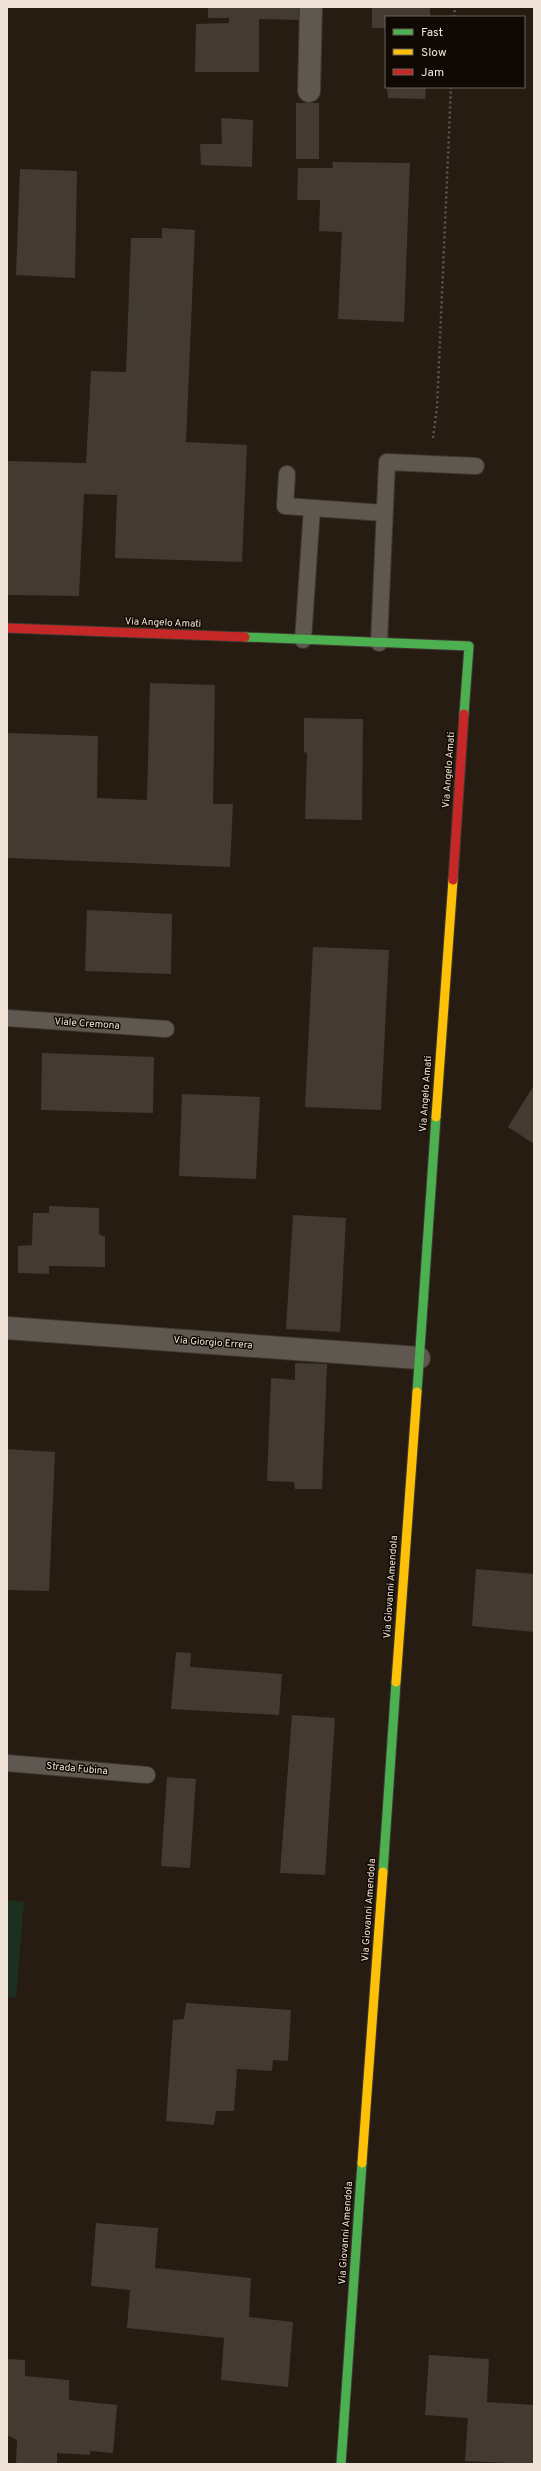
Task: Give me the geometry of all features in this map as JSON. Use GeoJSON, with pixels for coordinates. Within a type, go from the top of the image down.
{"type":"FeatureCollection","features":[{"type":"Feature","properties":{"kind":"street"},"geometry":{"type":"LineString","coordinates":[[309,91],[311,7]]}},
{"type":"Feature","properties":{"kind":"street","name":"Via Angelo Amati"},"geometry":{"type":"LineString","coordinates":[[7,628],[469,646],[419,1358]]}},
{"type":"Feature","properties":{"kind":"street","name":"Via Giorgio Errera"},"geometry":{"type":"LineString","coordinates":[[7,1328],[419,1358]]}},
{"type":"Feature","properties":{"kind":"street","name":"Via Giovanni Amendola"},"geometry":{"type":"LineString","coordinates":[[341,2464],[419,1358]]}},
{"type":"Feature","properties":{"kind":"lane"},"geometry":{"type":"LineString","coordinates":[[379,643],[387,462],[476,466]]}},
{"type":"Feature","properties":{"kind":"lane"},"geometry":{"type":"LineString","coordinates":[[287,474],[285,506],[384,513]]}},
{"type":"Feature","properties":{"kind":"lane"},"geometry":{"type":"LineString","coordinates":[[303,640],[312,508]]}},
{"type":"Feature","properties":{"kind":"lane","name":"Viale Cremona"},"geometry":{"type":"LineString","coordinates":[[7,1018],[166,1029]]}},
{"type":"Feature","properties":{"kind":"lane","name":"Strada Fubina"},"geometry":{"type":"LineString","coordinates":[[7,1763],[147,1775]]}},
{"type":"Feature","properties":{"kind":"path"},"geometry":{"type":"LineString","coordinates":[[430,464],[437,408],[452,88]]}},
{"type":"Feature","properties":{"kind":"green space"},"geometry":{"type":"Polygon","coordinates":[[[7,1900],[24,1902],[16,1998],[7,1997],[7,1900]]]}},
{"type":"Feature","properties":{"kind":"building"},"geometry":{"type":"Polygon","coordinates":[[[208,7],[301,7],[301,20],[259,19],[259,72],[195,72],[196,24],[229,23],[229,18],[208,18],[208,7]]]}},
{"type":"Feature","properties":{"kind":"building"},"geometry":{"type":"Polygon","coordinates":[[[372,7],[430,7],[430,16],[385,16],[385,28],[372,28],[372,7]]]}},
{"type":"Feature","properties":{"kind":"building"},"geometry":{"type":"Polygon","coordinates":[[[387,88],[426,88],[425,99],[388,98],[387,88]]]}},
{"type":"Feature","properties":{"kind":"building"},"geometry":{"type":"Polygon","coordinates":[[[296,103],[319,103],[319,159],[296,159],[296,103]]]}},
{"type":"Feature","properties":{"kind":"building"},"geometry":{"type":"Polygon","coordinates":[[[221,118],[253,120],[252,167],[201,165],[200,144],[222,144],[221,118]]]}},
{"type":"Feature","properties":{"kind":"building"},"geometry":{"type":"Polygon","coordinates":[[[332,162],[410,163],[404,322],[338,319],[342,232],[319,231],[320,200],[297,200],[298,168],[333,168],[332,162]]]}},
{"type":"Feature","properties":{"kind":"building"},"geometry":{"type":"Polygon","coordinates":[[[20,169],[77,171],[75,278],[16,275],[20,169]]]}},
{"type":"Feature","properties":{"kind":"building"},"geometry":{"type":"Polygon","coordinates":[[[162,228],[195,230],[186,442],[247,445],[242,562],[115,558],[117,495],[84,494],[79,596],[7,595],[7,461],[86,463],[91,371],[126,372],[131,238],[162,238],[162,228]]]}},
{"type":"Feature","properties":{"kind":"building"},"geometry":{"type":"Polygon","coordinates":[[[150,683],[215,685],[213,804],[233,804],[230,867],[7,858],[7,733],[98,736],[97,798],[147,800],[150,683]]]}},
{"type":"Feature","properties":{"kind":"building"},"geometry":{"type":"Polygon","coordinates":[[[304,718],[363,719],[362,820],[305,819],[307,753],[304,752],[304,718]]]}},
{"type":"Feature","properties":{"kind":"building"},"geometry":{"type":"Polygon","coordinates":[[[87,910],[172,914],[171,974],[85,971],[87,910]]]}},
{"type":"Feature","properties":{"kind":"building"},"geometry":{"type":"Polygon","coordinates":[[[313,947],[389,950],[381,1110],[305,1107],[313,947]]]}},
{"type":"Feature","properties":{"kind":"building"},"geometry":{"type":"Polygon","coordinates":[[[42,1053],[154,1057],[153,1113],[41,1110],[42,1053]]]}},
{"type":"Feature","properties":{"kind":"building"},"geometry":{"type":"Polygon","coordinates":[[[534,1085],[534,1144],[508,1127],[534,1085]]]}},
{"type":"Feature","properties":{"kind":"building"},"geometry":{"type":"Polygon","coordinates":[[[182,1094],[260,1097],[256,1179],[179,1176],[182,1094]]]}},
{"type":"Feature","properties":{"kind":"building"},"geometry":{"type":"Polygon","coordinates":[[[49,1206],[99,1208],[99,1234],[105,1237],[105,1267],[49,1266],[49,1274],[18,1273],[18,1246],[32,1245],[33,1213],[49,1213],[49,1206]]]}},
{"type":"Feature","properties":{"kind":"building"},"geometry":{"type":"Polygon","coordinates":[[[293,1215],[346,1218],[340,1332],[286,1329],[293,1215]]]}},
{"type":"Feature","properties":{"kind":"building"},"geometry":{"type":"Polygon","coordinates":[[[295,1363],[327,1364],[322,1489],[295,1489],[294,1482],[267,1481],[271,1378],[295,1380],[295,1363]]]}},
{"type":"Feature","properties":{"kind":"building"},"geometry":{"type":"Polygon","coordinates":[[[7,1449],[55,1452],[49,1591],[7,1590],[7,1449]]]}},
{"type":"Feature","properties":{"kind":"building"},"geometry":{"type":"Polygon","coordinates":[[[476,1569],[534,1574],[534,1632],[472,1626],[476,1569]]]}},
{"type":"Feature","properties":{"kind":"building"},"geometry":{"type":"Polygon","coordinates":[[[176,1652],[191,1653],[190,1667],[282,1674],[279,1715],[171,1709],[176,1652]]]}},
{"type":"Feature","properties":{"kind":"building"},"geometry":{"type":"Polygon","coordinates":[[[292,1715],[335,1718],[325,1875],[280,1873],[292,1715]]]}},
{"type":"Feature","properties":{"kind":"building"},"geometry":{"type":"Polygon","coordinates":[[[167,1777],[196,1779],[190,1868],[161,1866],[167,1777]]]}},
{"type":"Feature","properties":{"kind":"building"},"geometry":{"type":"Polygon","coordinates":[[[186,2003],[291,2010],[288,2061],[273,2060],[272,2071],[237,2069],[234,2111],[216,2111],[214,2125],[166,2121],[173,2020],[184,2019],[186,2003]]]}},
{"type":"Feature","properties":{"kind":"building"},"geometry":{"type":"Polygon","coordinates":[[[96,2223],[158,2228],[155,2268],[251,2278],[249,2317],[293,2322],[288,2387],[221,2380],[224,2338],[127,2328],[130,2290],[91,2286],[96,2223]]]}},
{"type":"Feature","properties":{"kind":"building"},"geometry":{"type":"Polygon","coordinates":[[[429,2355],[489,2359],[487,2402],[534,2405],[534,2464],[465,2461],[468,2418],[425,2415],[429,2355]]]}},
{"type":"Feature","properties":{"kind":"building"},"geometry":{"type":"Polygon","coordinates":[[[7,2359],[25,2360],[25,2376],[69,2380],[69,2400],[117,2405],[113,2453],[90,2451],[90,2455],[57,2453],[57,2464],[16,2464],[17,2440],[7,2435],[7,2359]]]}},
{"type":"Feature","properties":{"kind":"traffic: fast"},"geometry":{"type":"LineString","coordinates":[[245,637],[469,646],[464,714]]}},
{"type":"Feature","properties":{"kind":"traffic: fast"},"geometry":{"type":"LineString","coordinates":[[417,1392],[436,1117]]}},
{"type":"Feature","properties":{"kind":"traffic: fast"},"geometry":{"type":"LineString","coordinates":[[383,1872],[396,1682]]}},
{"type":"Feature","properties":{"kind":"traffic: fast"},"geometry":{"type":"LineString","coordinates":[[341,2464],[362,2163]]}},
{"type":"Feature","properties":{"kind":"traffic: slow"},"geometry":{"type":"LineString","coordinates":[[436,1117],[453,880]]}},
{"type":"Feature","properties":{"kind":"traffic: slow"},"geometry":{"type":"LineString","coordinates":[[396,1682],[417,1392]]}},
{"type":"Feature","properties":{"kind":"traffic: slow"},"geometry":{"type":"LineString","coordinates":[[362,2163],[383,1872]]}},
{"type":"Feature","properties":{"kind":"traffic: jam"},"geometry":{"type":"LineString","coordinates":[[7,628],[245,637]]}},
{"type":"Feature","properties":{"kind":"traffic: jam"},"geometry":{"type":"LineString","coordinates":[[453,880],[464,714]]}}]}
